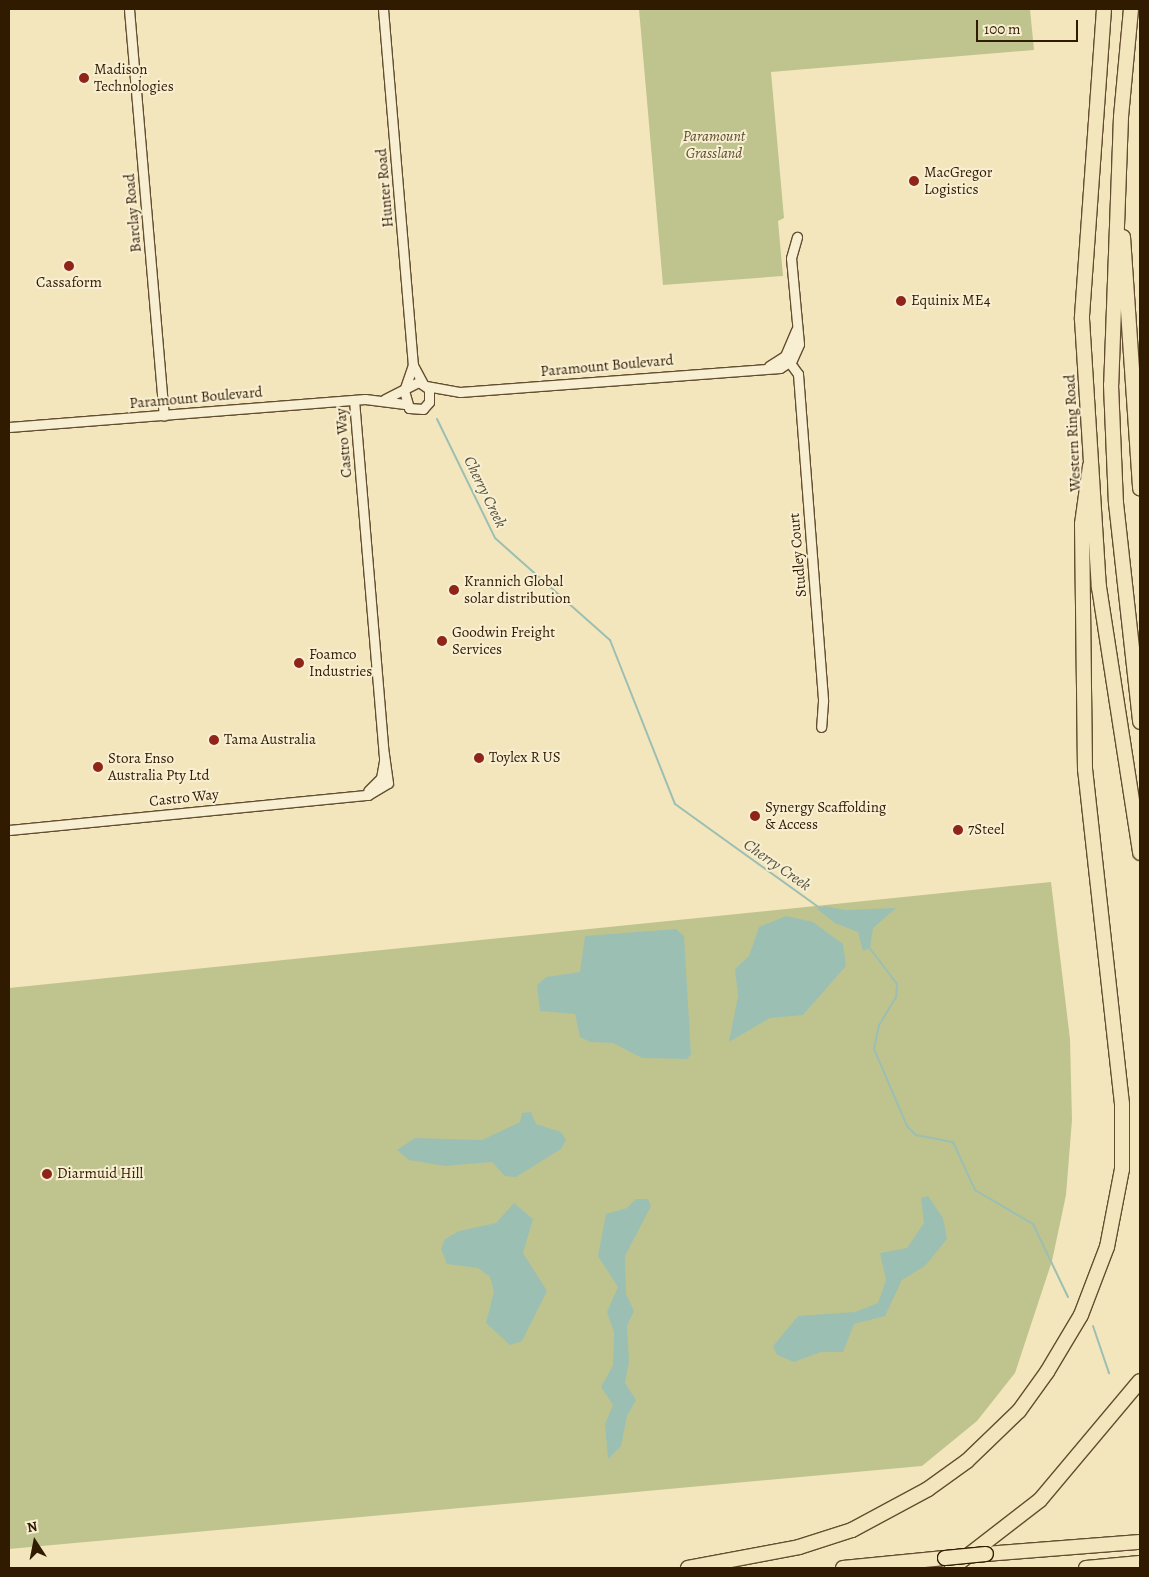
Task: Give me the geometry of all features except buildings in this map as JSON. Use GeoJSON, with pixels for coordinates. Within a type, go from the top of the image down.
{"type":"FeatureCollection","features":[{"type":"Feature","properties":{"kind":"highway","name":"Western Ring Road"},"geometry":{"type":"LineString","coordinates":[[1104,9],[1082,319],[1090,466],[1110,680],[1140,853]]}},
{"type":"Feature","properties":{"kind":"highway"},"geometry":{"type":"LineString","coordinates":[[1131,9],[1121,117],[1120,196],[1110,331],[1112,424],[1125,602],[1140,722]]}},
{"type":"Feature","properties":{"kind":"highway"},"geometry":{"type":"LineString","coordinates":[[1120,196],[1132,397],[1140,488]]}},
{"type":"Feature","properties":{"kind":"highway"},"geometry":{"type":"LineString","coordinates":[[1132,397],[1140,416]]}},
{"type":"Feature","properties":{"kind":"highway"},"geometry":{"type":"LineString","coordinates":[[688,1568],[799,1547],[852,1530],[928,1489],[967,1461],[1019,1412],[1046,1372],[1080,1315],[1107,1247],[1122,1169],[1122,1104],[1085,769],[1082,524],[1090,466]]}},
{"type":"Feature","properties":{"kind":"highway"},"geometry":{"type":"LineString","coordinates":[[948,1563],[1040,1500],[1140,1381]]}},
{"type":"Feature","properties":{"kind":"highway"},"geometry":{"type":"LineString","coordinates":[[843,1568],[948,1563],[986,1554],[1140,1542]]}},
{"type":"Feature","properties":{"kind":"highway"},"geometry":{"type":"LineString","coordinates":[[1086,1568],[1140,1563]]}},
{"type":"Feature","properties":{"kind":"street","name":"Barclay Road"},"geometry":{"type":"LineString","coordinates":[[129,9],[164,415]]}},
{"type":"Feature","properties":{"kind":"street","name":"Hunter Road"},"geometry":{"type":"LineString","coordinates":[[383,9],[413,365],[405,389]]}},
{"type":"Feature","properties":{"kind":"street"},"geometry":{"type":"LineString","coordinates":[[788,361],[798,344],[791,258],[797,237]]}},
{"type":"Feature","properties":{"kind":"street","name":"Paramount Boulevard"},"geometry":{"type":"LineString","coordinates":[[385,399],[405,389],[425,385],[447,391],[769,366],[788,361]]}},
{"type":"Feature","properties":{"kind":"street","name":"Studley Court"},"geometry":{"type":"LineString","coordinates":[[788,361],[797,382],[823,701],[821,727]]}},
{"type":"Feature","properties":{"kind":"street","name":"Hunter Road"},"geometry":{"type":"LineString","coordinates":[[413,365],[425,385],[429,402]]}},
{"type":"Feature","properties":{"kind":"street"},"geometry":{"type":"LineString","coordinates":[[405,389],[405,404]]}},
{"type":"Feature","properties":{"kind":"street","name":"Paramount Boulevard"},"geometry":{"type":"LineString","coordinates":[[9,427],[354,400],[385,399],[405,404],[418,410],[447,391]]}},
{"type":"Feature","properties":{"kind":"street","name":"Castro Way"},"geometry":{"type":"LineString","coordinates":[[9,830],[363,794],[381,778],[384,754],[354,400]]}},
{"type":"Feature","properties":{"kind":"green space","name":"Paramount Grassland"},"geometry":{"type":"Polygon","coordinates":[[[639,9],[1030,9],[1034,50],[771,72],[784,218],[778,221],[783,276],[663,285],[639,9]]]}},
{"type":"Feature","properties":{"kind":"green space"},"geometry":{"type":"Polygon","coordinates":[[[1051,882],[1070,1039],[1072,1120],[1066,1195],[1052,1261],[1015,1373],[977,1421],[922,1466],[9,1549],[9,988],[1051,882]]]}},
{"type":"Feature","properties":{"kind":"water"},"geometry":{"type":"Polygon","coordinates":[[[825,906],[845,910],[896,908],[873,928],[870,948],[863,951],[858,932],[835,923],[817,909],[825,906]]]}},
{"type":"Feature","properties":{"kind":"water"},"geometry":{"type":"Polygon","coordinates":[[[786,916],[813,922],[843,944],[846,966],[803,1015],[770,1018],[729,1042],[738,996],[735,969],[749,956],[759,927],[786,916]]]}},
{"type":"Feature","properties":{"kind":"water"},"geometry":{"type":"Polygon","coordinates":[[[676,929],[684,936],[691,1054],[687,1059],[642,1058],[613,1043],[590,1042],[580,1037],[575,1014],[540,1011],[537,985],[546,977],[580,972],[585,936],[676,929]]]}},
{"type":"Feature","properties":{"kind":"water"},"geometry":{"type":"Polygon","coordinates":[[[531,1112],[536,1124],[561,1132],[566,1140],[561,1149],[516,1177],[505,1176],[492,1162],[445,1166],[409,1160],[397,1150],[415,1138],[482,1140],[520,1122],[522,1113],[531,1112]]]}},
{"type":"Feature","properties":{"kind":"water"},"geometry":{"type":"Polygon","coordinates":[[[928,1196],[943,1218],[947,1239],[925,1266],[902,1280],[885,1316],[854,1324],[843,1352],[821,1352],[794,1362],[777,1355],[773,1346],[798,1316],[855,1312],[878,1303],[886,1280],[880,1253],[907,1248],[924,1223],[921,1198],[928,1196]]]}},
{"type":"Feature","properties":{"kind":"water"},"geometry":{"type":"Polygon","coordinates":[[[636,1199],[648,1199],[651,1206],[625,1256],[626,1294],[634,1311],[627,1326],[629,1361],[625,1383],[636,1400],[627,1416],[621,1446],[608,1459],[605,1424],[613,1405],[601,1387],[613,1365],[614,1332],[607,1312],[618,1287],[598,1256],[606,1214],[627,1208],[636,1199]]]}},
{"type":"Feature","properties":{"kind":"water"},"geometry":{"type":"Polygon","coordinates":[[[514,1203],[533,1219],[523,1253],[547,1291],[522,1341],[510,1345],[486,1323],[494,1291],[490,1277],[478,1268],[447,1264],[441,1249],[445,1239],[459,1231],[496,1223],[514,1203]]]}},
{"type":"Feature","properties":{"kind":"waterway","name":"Cherry Creek"},"geometry":{"type":"LineString","coordinates":[[437,419],[495,538],[610,640],[675,804],[821,909]]}},
{"type":"Feature","properties":{"kind":"waterway","name":"Cherry Creek"},"geometry":{"type":"LineString","coordinates":[[868,946],[897,984],[896,997],[879,1025],[874,1049],[907,1126],[916,1135],[953,1142],[975,1190],[1033,1224],[1068,1297]]}},
{"type":"Feature","properties":{"kind":"waterway","name":"Cherry Creek"},"geometry":{"type":"LineString","coordinates":[[1093,1326],[1109,1373]]}},
{"type":"Feature","properties":{"kind":"place","name":"Madison Technologies"},"geometry":{"type":"Point","coordinates":[84,78]}},
{"type":"Feature","properties":{"kind":"place","name":"MacGregor Logistics"},"geometry":{"type":"Point","coordinates":[914,181]}},
{"type":"Feature","properties":{"kind":"place","name":"Cassaform"},"geometry":{"type":"Point","coordinates":[69,266]}},
{"type":"Feature","properties":{"kind":"place","name":"Equinix ME4"},"geometry":{"type":"Point","coordinates":[901,301]}},
{"type":"Feature","properties":{"kind":"place","name":"Krannich Global solar distribution"},"geometry":{"type":"Point","coordinates":[454,590]}},
{"type":"Feature","properties":{"kind":"place","name":"Goodwin Freight Services"},"geometry":{"type":"Point","coordinates":[442,641]}},
{"type":"Feature","properties":{"kind":"place","name":"Foamco Industries"},"geometry":{"type":"Point","coordinates":[299,663]}},
{"type":"Feature","properties":{"kind":"place","name":"Tama Australia"},"geometry":{"type":"Point","coordinates":[214,740]}},
{"type":"Feature","properties":{"kind":"place","name":"Toylex R US"},"geometry":{"type":"Point","coordinates":[479,758]}},
{"type":"Feature","properties":{"kind":"place","name":"Stora Enso Australia Pty Ltd"},"geometry":{"type":"Point","coordinates":[98,767]}},
{"type":"Feature","properties":{"kind":"place","name":"Synergy Scaffolding & Access"},"geometry":{"type":"Point","coordinates":[755,816]}},
{"type":"Feature","properties":{"kind":"place","name":"7Steel"},"geometry":{"type":"Point","coordinates":[958,830]}},
{"type":"Feature","properties":{"kind":"place","name":"Diarmuid Hill"},"geometry":{"type":"Point","coordinates":[47,1174]}}]}
